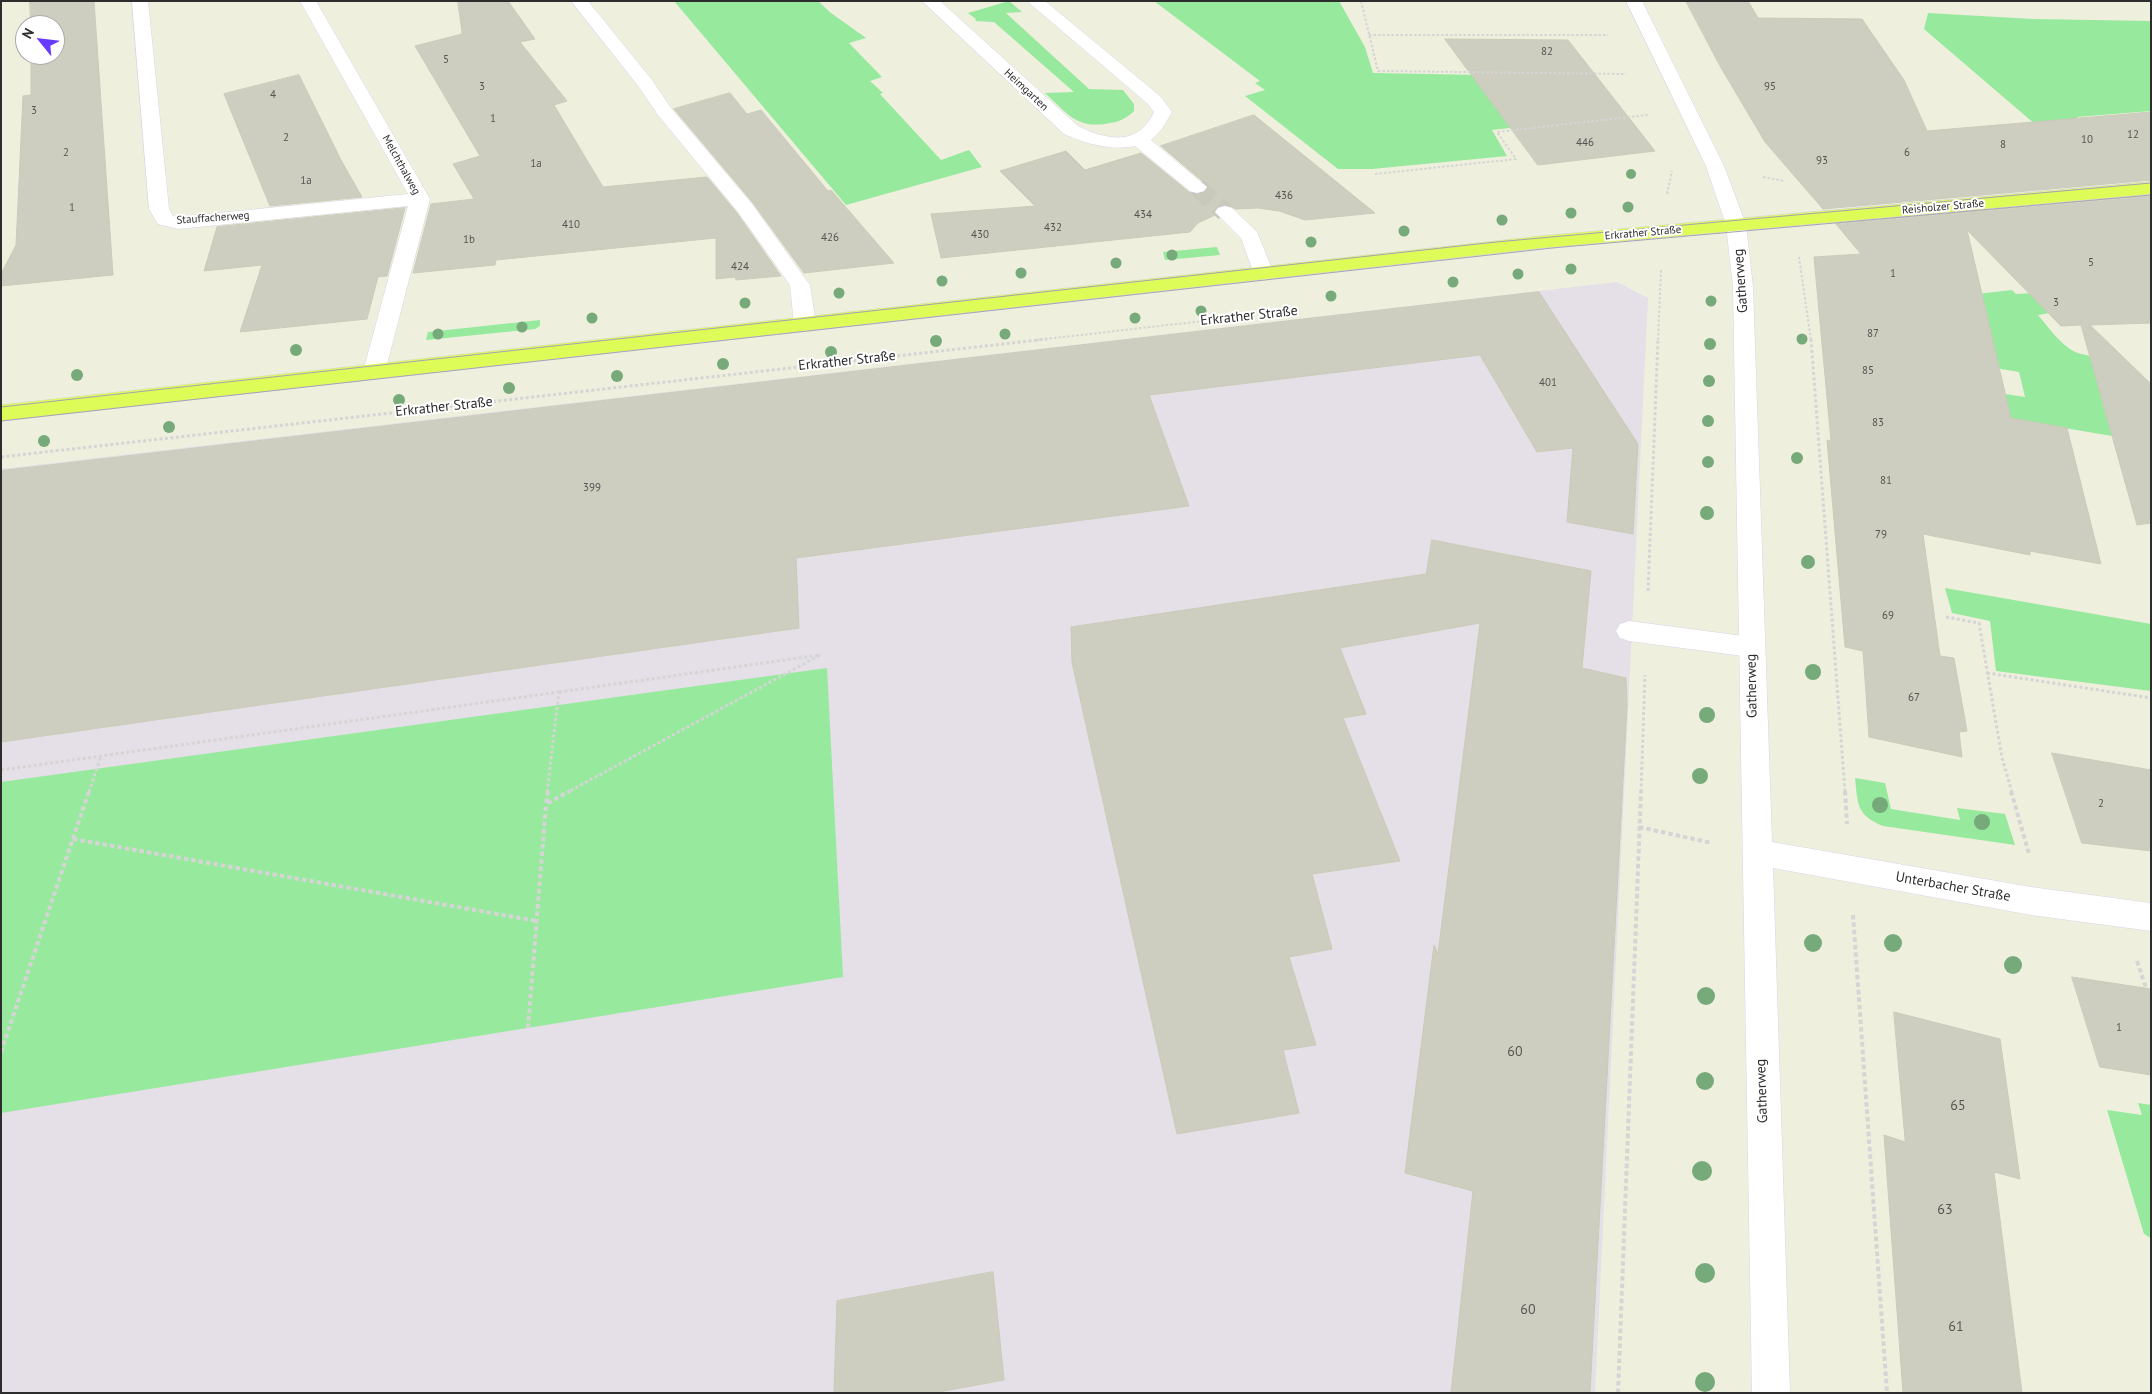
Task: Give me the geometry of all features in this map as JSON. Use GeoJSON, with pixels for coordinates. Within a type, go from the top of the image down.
{"type":"FeatureCollection","features":[{"type":"Feature","properties":{"kind":"main road","name":"Reisholzer Straße"},"geometry":{"type":"LineString","coordinates":[[1736,225],[2151,188]]}},
{"type":"Feature","properties":{"kind":"main road","name":"Erkrather Straße"},"geometry":{"type":"LineString","coordinates":[[1,413],[1542,242],[1736,225]]}},
{"type":"Feature","properties":{"kind":"street","name":"Stauffacherweg"},"geometry":{"type":"LineString","coordinates":[[140,1],[159,209],[165,220],[178,223],[420,200]]}},
{"type":"Feature","properties":{"kind":"street","name":"Melchthalweg"},"geometry":{"type":"LineString","coordinates":[[308,1],[420,200],[374,372]]}},
{"type":"Feature","properties":{"kind":"street"},"geometry":{"type":"LineString","coordinates":[[580,1],[646,84],[664,111],[745,208],[800,285],[805,324]]}},
{"type":"Feature","properties":{"kind":"street","name":"Heimgarten"},"geometry":{"type":"LineString","coordinates":[[930,1],[1071,130],[1088,138],[1104,142],[1125,143],[1138,140]]}},
{"type":"Feature","properties":{"kind":"street"},"geometry":{"type":"LineString","coordinates":[[1035,1],[1154,100],[1163,112],[1159,122],[1151,132],[1138,140],[1197,186]]}},
{"type":"Feature","properties":{"kind":"street","name":"Gatherweg"},"geometry":{"type":"LineString","coordinates":[[1634,1],[1715,166],[1736,225],[1743,287],[1771,1393]]}},
{"type":"Feature","properties":{"kind":"street"},"geometry":{"type":"LineString","coordinates":[[1224,212],[1250,236],[1264,274]]}},
{"type":"Feature","properties":{"kind":"street"},"geometry":{"type":"LineString","coordinates":[[1638,632],[1751,647]]}},
{"type":"Feature","properties":{"kind":"street","name":"Unterbacher Straße"},"geometry":{"type":"LineString","coordinates":[[1756,852],[2044,903],[2151,917]]}},
{"type":"Feature","properties":{"kind":"path"},"geometry":{"type":"LineString","coordinates":[[1361,1],[1378,71],[1670,74]]}},
{"type":"Feature","properties":{"kind":"path"},"geometry":{"type":"LineString","coordinates":[[1369,35],[1651,35]]}},
{"type":"Feature","properties":{"kind":"path"},"geometry":{"type":"LineString","coordinates":[[1375,174],[1516,159],[1497,132],[1688,111]]}},
{"type":"Feature","properties":{"kind":"path"},"geometry":{"type":"LineString","coordinates":[[1798,249],[1811,336],[1848,831]]}},
{"type":"Feature","properties":{"kind":"path"},"geometry":{"type":"LineString","coordinates":[[1618,1393],[1639,827],[1638,632],[1661,270],[1669,269]]}},
{"type":"Feature","properties":{"kind":"path","name":"Erkrather Straße"},"geometry":{"type":"LineString","coordinates":[[1,457],[1256,315]]}},
{"type":"Feature","properties":{"kind":"path"},"geometry":{"type":"LineString","coordinates":[[1946,617],[1979,623],[2002,758],[2044,903]]}},
{"type":"Feature","properties":{"kind":"path"},"geometry":{"type":"LineString","coordinates":[[1,770],[820,655],[546,804]]}},
{"type":"Feature","properties":{"kind":"path"},"geometry":{"type":"LineString","coordinates":[[1987,673],[2151,698]]}},
{"type":"Feature","properties":{"kind":"path"},"geometry":{"type":"LineString","coordinates":[[528,1028],[546,804],[559,691]]}},
{"type":"Feature","properties":{"kind":"path"},"geometry":{"type":"LineString","coordinates":[[1,1052],[101,756]]}},
{"type":"Feature","properties":{"kind":"path"},"geometry":{"type":"LineString","coordinates":[[1639,827],[1718,844]]}},
{"type":"Feature","properties":{"kind":"path"},"geometry":{"type":"LineString","coordinates":[[73,839],[537,921]]}},
{"type":"Feature","properties":{"kind":"path"},"geometry":{"type":"LineString","coordinates":[[1852,909],[1887,1393]]}},
{"type":"Feature","properties":{"kind":"shaded area"},"geometry":{"type":"Polygon","coordinates":[[[1617,282],[1648,298],[1595,1393],[1,1393],[1,469],[1617,282]]]}},
{"type":"Feature","properties":{"kind":"green space"},"geometry":{"type":"Polygon","coordinates":[[[674,1],[818,1],[831,13],[866,38],[849,43],[882,77],[870,81],[883,93],[880,94],[941,160],[969,150],[982,167],[846,205],[674,1]]]}},
{"type":"Feature","properties":{"kind":"green space"},"geometry":{"type":"Polygon","coordinates":[[[1009,1],[1022,12],[1006,13],[1089,89],[1123,90],[1134,104],[1134,111],[1120,121],[1099,125],[1081,122],[1067,113],[1045,93],[1074,92],[994,22],[975,21],[976,19],[968,13],[1009,1]]]}},
{"type":"Feature","properties":{"kind":"green space"},"geometry":{"type":"Polygon","coordinates":[[[1154,1],[1339,1],[1365,47],[1373,73],[1539,76],[1579,120],[1492,130],[1507,156],[1372,169],[1338,169],[1245,96],[1265,90],[1255,83],[1260,81],[1154,1]]]}},
{"type":"Feature","properties":{"kind":"green space"},"geometry":{"type":"Polygon","coordinates":[[[1928,13],[2033,19],[2151,21],[2151,111],[2077,117],[2081,122],[2036,125],[1924,29],[1928,13]]]}},
{"type":"Feature","properties":{"kind":"green space"},"geometry":{"type":"Polygon","coordinates":[[[1217,247],[1220,255],[1165,260],[1163,252],[1217,247]]]}},
{"type":"Feature","properties":{"kind":"green space"},"geometry":{"type":"Polygon","coordinates":[[[2012,290],[2016,294],[2032,293],[2050,313],[2038,315],[2056,337],[2072,350],[2092,358],[2112,436],[2005,418],[1920,388],[2007,402],[2005,394],[2025,397],[2019,372],[1940,359],[1951,297],[2012,290]]]}},
{"type":"Feature","properties":{"kind":"green space"},"geometry":{"type":"Polygon","coordinates":[[[540,320],[540,326],[535,329],[426,340],[428,332],[540,320]]]}},
{"type":"Feature","properties":{"kind":"green space"},"geometry":{"type":"Polygon","coordinates":[[[1945,588],[2151,624],[2151,691],[1996,671],[1990,621],[1952,613],[1945,588]]]}},
{"type":"Feature","properties":{"kind":"green space"},"geometry":{"type":"Polygon","coordinates":[[[827,668],[843,977],[1,1113],[1,782],[827,668]]]}},
{"type":"Feature","properties":{"kind":"green space"},"geometry":{"type":"Polygon","coordinates":[[[1855,778],[1885,783],[1891,809],[1960,820],[1957,808],[2005,814],[2015,845],[1883,826],[1868,818],[1860,808],[1855,778]]]}},
{"type":"Feature","properties":{"kind":"green space"},"geometry":{"type":"Polygon","coordinates":[[[2138,1103],[2151,1105],[2151,1238],[2144,1234],[2107,1110],[2142,1115],[2138,1103]]]}},
{"type":"Feature","properties":{"kind":"building"},"geometry":{"type":"Polygon","coordinates":[[[30,1],[94,1],[113,275],[1,286],[1,274],[16,245],[23,96],[31,95],[31,65],[65,65],[65,15],[31,15],[30,1]]]}},
{"type":"Feature","properties":{"kind":"building"},"geometry":{"type":"Polygon","coordinates":[[[458,1],[508,1],[535,39],[520,42],[567,101],[554,105],[603,187],[707,177],[737,213],[781,276],[736,280],[735,277],[716,279],[716,238],[496,260],[495,265],[413,273],[431,204],[474,199],[453,164],[480,156],[415,46],[462,34],[458,1]]]}},
{"type":"Feature","properties":{"kind":"building"},"geometry":{"type":"Polygon","coordinates":[[[1686,1],[1748,1],[1758,18],[1862,19],[1904,80],[1927,131],[2151,112],[2151,180],[1823,209],[1765,142],[1720,66],[1686,1]]]}},
{"type":"Feature","properties":{"kind":"building"},"geometry":{"type":"Polygon","coordinates":[[[1445,39],[1568,40],[1655,151],[1538,165],[1445,39]]]}},
{"type":"Feature","properties":{"kind":"building"},"geometry":{"type":"Polygon","coordinates":[[[299,75],[341,160],[362,197],[270,206],[224,94],[299,75]]]}},
{"type":"Feature","properties":{"kind":"building"},"geometry":{"type":"Polygon","coordinates":[[[730,93],[747,114],[761,110],[828,191],[831,190],[894,263],[804,273],[753,203],[674,109],[730,93]]]}},
{"type":"Feature","properties":{"kind":"building"},"geometry":{"type":"Polygon","coordinates":[[[1254,115],[1375,213],[1305,220],[1279,211],[1258,208],[1236,209],[1224,204],[1216,207],[1213,212],[1215,215],[1198,223],[1190,232],[941,258],[931,214],[1035,206],[1000,171],[1066,151],[1085,170],[1141,153],[1189,192],[1198,195],[1206,192],[1208,186],[1161,146],[1254,115]]]}},
{"type":"Feature","properties":{"kind":"building"},"geometry":{"type":"Polygon","coordinates":[[[2151,196],[2151,323],[2090,325],[2151,384],[2151,523],[2137,525],[2081,325],[2061,326],[1967,230],[2011,418],[2067,428],[2101,564],[2030,551],[2030,555],[1923,534],[1940,656],[1954,658],[1967,731],[1959,732],[1962,757],[1869,737],[1863,651],[1845,647],[1827,440],[1831,441],[1814,257],[1861,254],[1836,224],[2151,196]]]}},
{"type":"Feature","properties":{"kind":"building"},"geometry":{"type":"Polygon","coordinates":[[[405,208],[387,276],[378,277],[367,319],[240,332],[262,265],[204,271],[217,227],[405,208]]]}},
{"type":"Feature","properties":{"kind":"building"},"geometry":{"type":"Polygon","coordinates":[[[1539,292],[1638,444],[1633,534],[1567,522],[1573,448],[1537,452],[1480,355],[1149,395],[1189,506],[796,558],[799,628],[1,742],[1,471],[1539,292]]]}},
{"type":"Feature","properties":{"kind":"building"},"geometry":{"type":"Polygon","coordinates":[[[1432,540],[1591,571],[1582,668],[1626,678],[1627,706],[1590,1393],[1451,1393],[1473,1191],[1405,1173],[1434,945],[1438,954],[1480,623],[1340,648],[1366,714],[1343,718],[1400,861],[1312,874],[1332,949],[1289,957],[1316,1045],[1283,1050],[1299,1113],[1177,1134],[1072,662],[1071,627],[1426,574],[1432,540]]]}},
{"type":"Feature","properties":{"kind":"building"},"geometry":{"type":"Polygon","coordinates":[[[2052,753],[2151,770],[2151,851],[2082,843],[2052,753]]]}},
{"type":"Feature","properties":{"kind":"building"},"geometry":{"type":"Polygon","coordinates":[[[2072,977],[2151,989],[2151,1075],[2100,1067],[2072,977]]]}},
{"type":"Feature","properties":{"kind":"building"},"geometry":{"type":"Polygon","coordinates":[[[1894,1012],[2000,1039],[2020,1179],[1994,1172],[2022,1393],[1903,1393],[1884,1135],[1905,1142],[1894,1012]]]}},
{"type":"Feature","properties":{"kind":"building"},"geometry":{"type":"Polygon","coordinates":[[[993,1272],[1004,1380],[933,1393],[834,1393],[837,1301],[993,1272]]]}},
{"type":"Feature","properties":{"kind":"tunnel"},"geometry":{"type":"LineString","coordinates":[[1197,187],[1225,212]]}},
{"type":"Feature","properties":{"kind":"tram line"},"geometry":{"type":"LineString","coordinates":[[1,407],[1496,242],[2151,183]]}},
{"type":"Feature","properties":{"kind":"tram line"},"geometry":{"type":"LineString","coordinates":[[1,421],[1552,248],[2151,195]]}}]}
